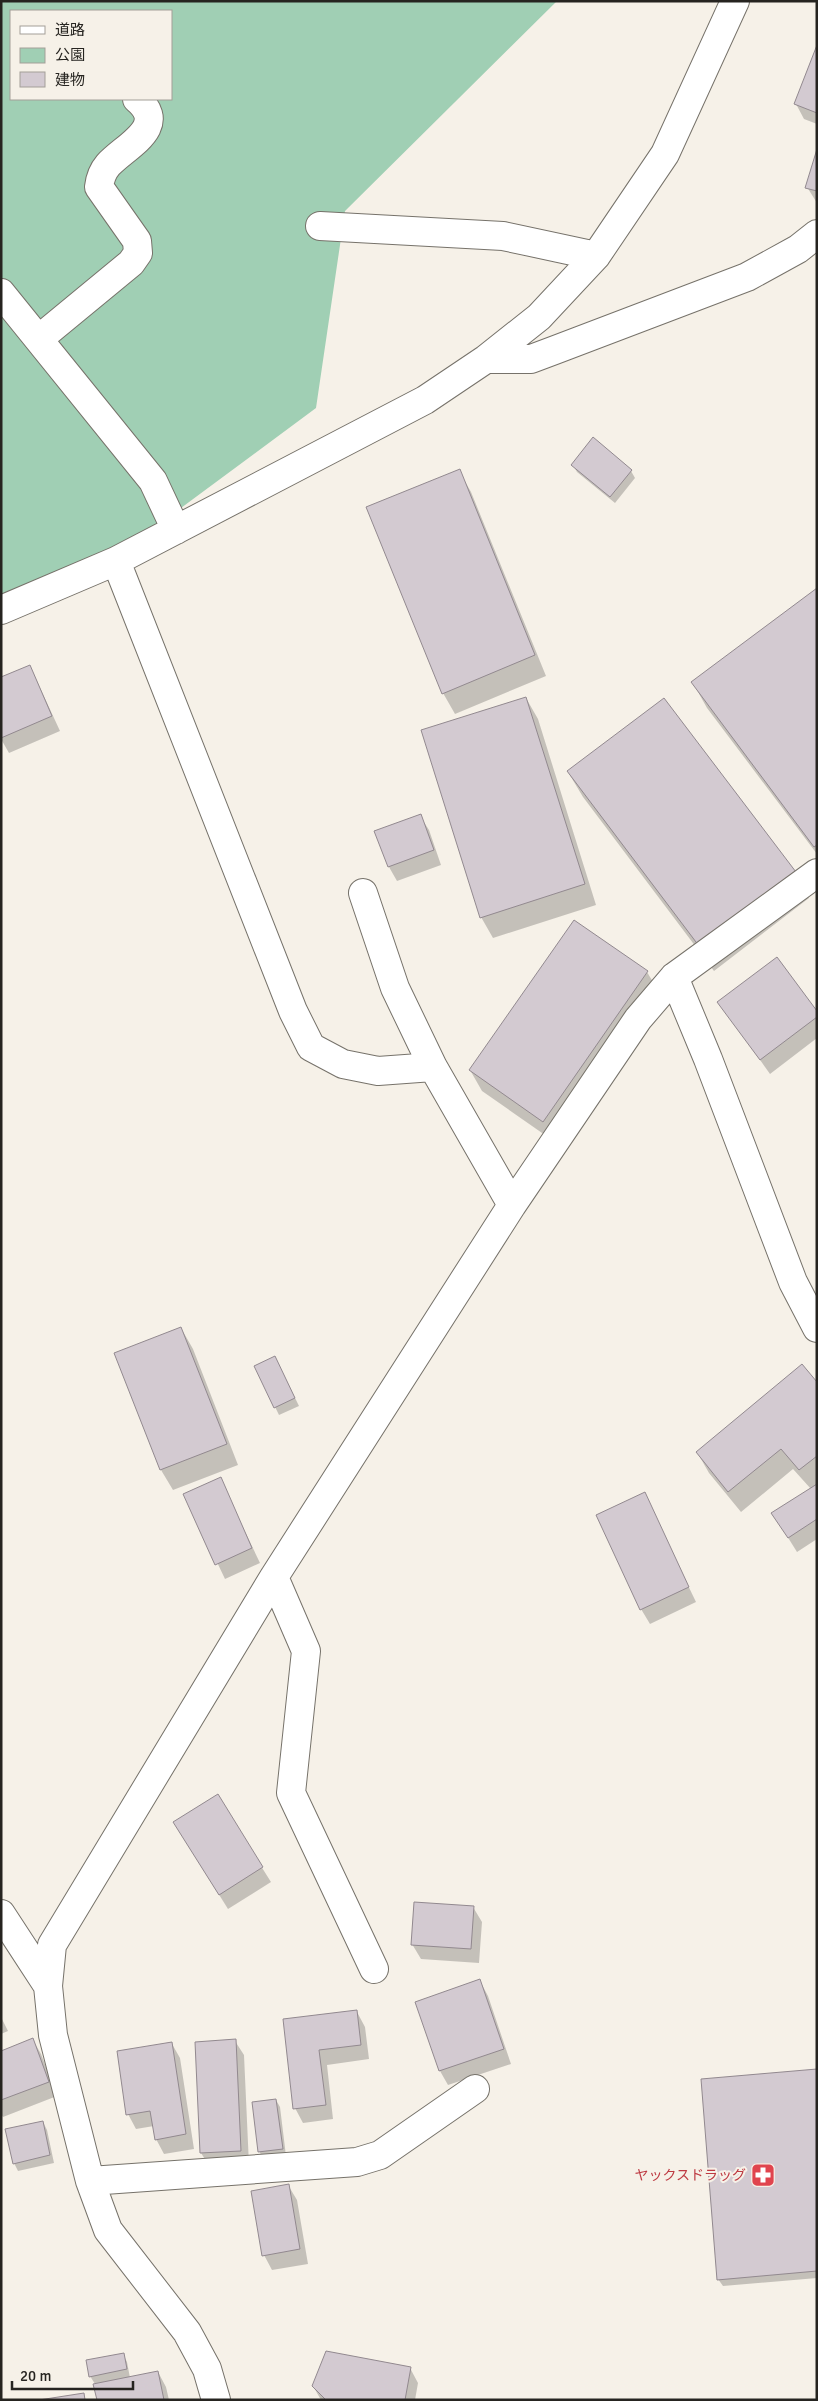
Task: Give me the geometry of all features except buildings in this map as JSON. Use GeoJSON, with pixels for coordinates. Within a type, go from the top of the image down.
{"type":"FeatureCollection","features":[{"type":"Feature","properties":{"kind":"street"},"geometry":{"type":"LineString","coordinates":[[1,610],[116,561],[425,400],[486,359],[539,317],[596,256],[666,154],[735,1]]}},
{"type":"Feature","properties":{"kind":"street"},"geometry":{"type":"LineString","coordinates":[[40,338],[131,263],[138,253],[137,241],[98,187],[101,174],[108,164],[143,135],[149,119],[145,105],[138,100]]}},
{"type":"Feature","properties":{"kind":"street"},"geometry":{"type":"LineString","coordinates":[[320,226],[503,236],[596,256]]}},
{"type":"Feature","properties":{"kind":"street"},"geometry":{"type":"LineString","coordinates":[[486,359],[531,359],[747,277],[798,249],[817,234]]}},
{"type":"Feature","properties":{"kind":"street"},"geometry":{"type":"LineString","coordinates":[[6,308],[40,338],[153,481],[176,530]]}},
{"type":"Feature","properties":{"kind":"street"},"geometry":{"type":"LineString","coordinates":[[116,561],[293,1011],[310,1046],[343,1064],[378,1072],[434,1067]]}},
{"type":"Feature","properties":{"kind":"street"},"geometry":{"type":"LineString","coordinates":[[216,2400],[207,2369],[187,2332],[108,2230],[90,2181],[53,2035],[48,1986],[52,1945],[274,1577],[512,1205],[638,1019],[674,977],[817,873]]}},
{"type":"Feature","properties":{"kind":"street"},"geometry":{"type":"LineString","coordinates":[[363,893],[395,988],[434,1067],[512,1205]]}},
{"type":"Feature","properties":{"kind":"street"},"geometry":{"type":"LineString","coordinates":[[674,977],[708,1059],[792,1282],[817,1328]]}},
{"type":"Feature","properties":{"kind":"street"},"geometry":{"type":"LineString","coordinates":[[274,1577],[306,1651],[291,1793],[374,1969]]}},
{"type":"Feature","properties":{"kind":"street"},"geometry":{"type":"LineString","coordinates":[[1,1914],[48,1986]]}},
{"type":"Feature","properties":{"kind":"street"},"geometry":{"type":"LineString","coordinates":[[90,2181],[357,2162],[380,2156],[475,2089]]}},
{"type":"Feature","properties":{"kind":"green space"},"geometry":{"type":"Polygon","coordinates":[[[1,1],[557,1],[345,211],[316,408],[158,525],[1,620],[1,1]]]}},
{"type":"Feature","properties":{"kind":"place","name":"ヤックスドラッグ"},"geometry":{"type":"Point","coordinates":[763,2175]}}]}
